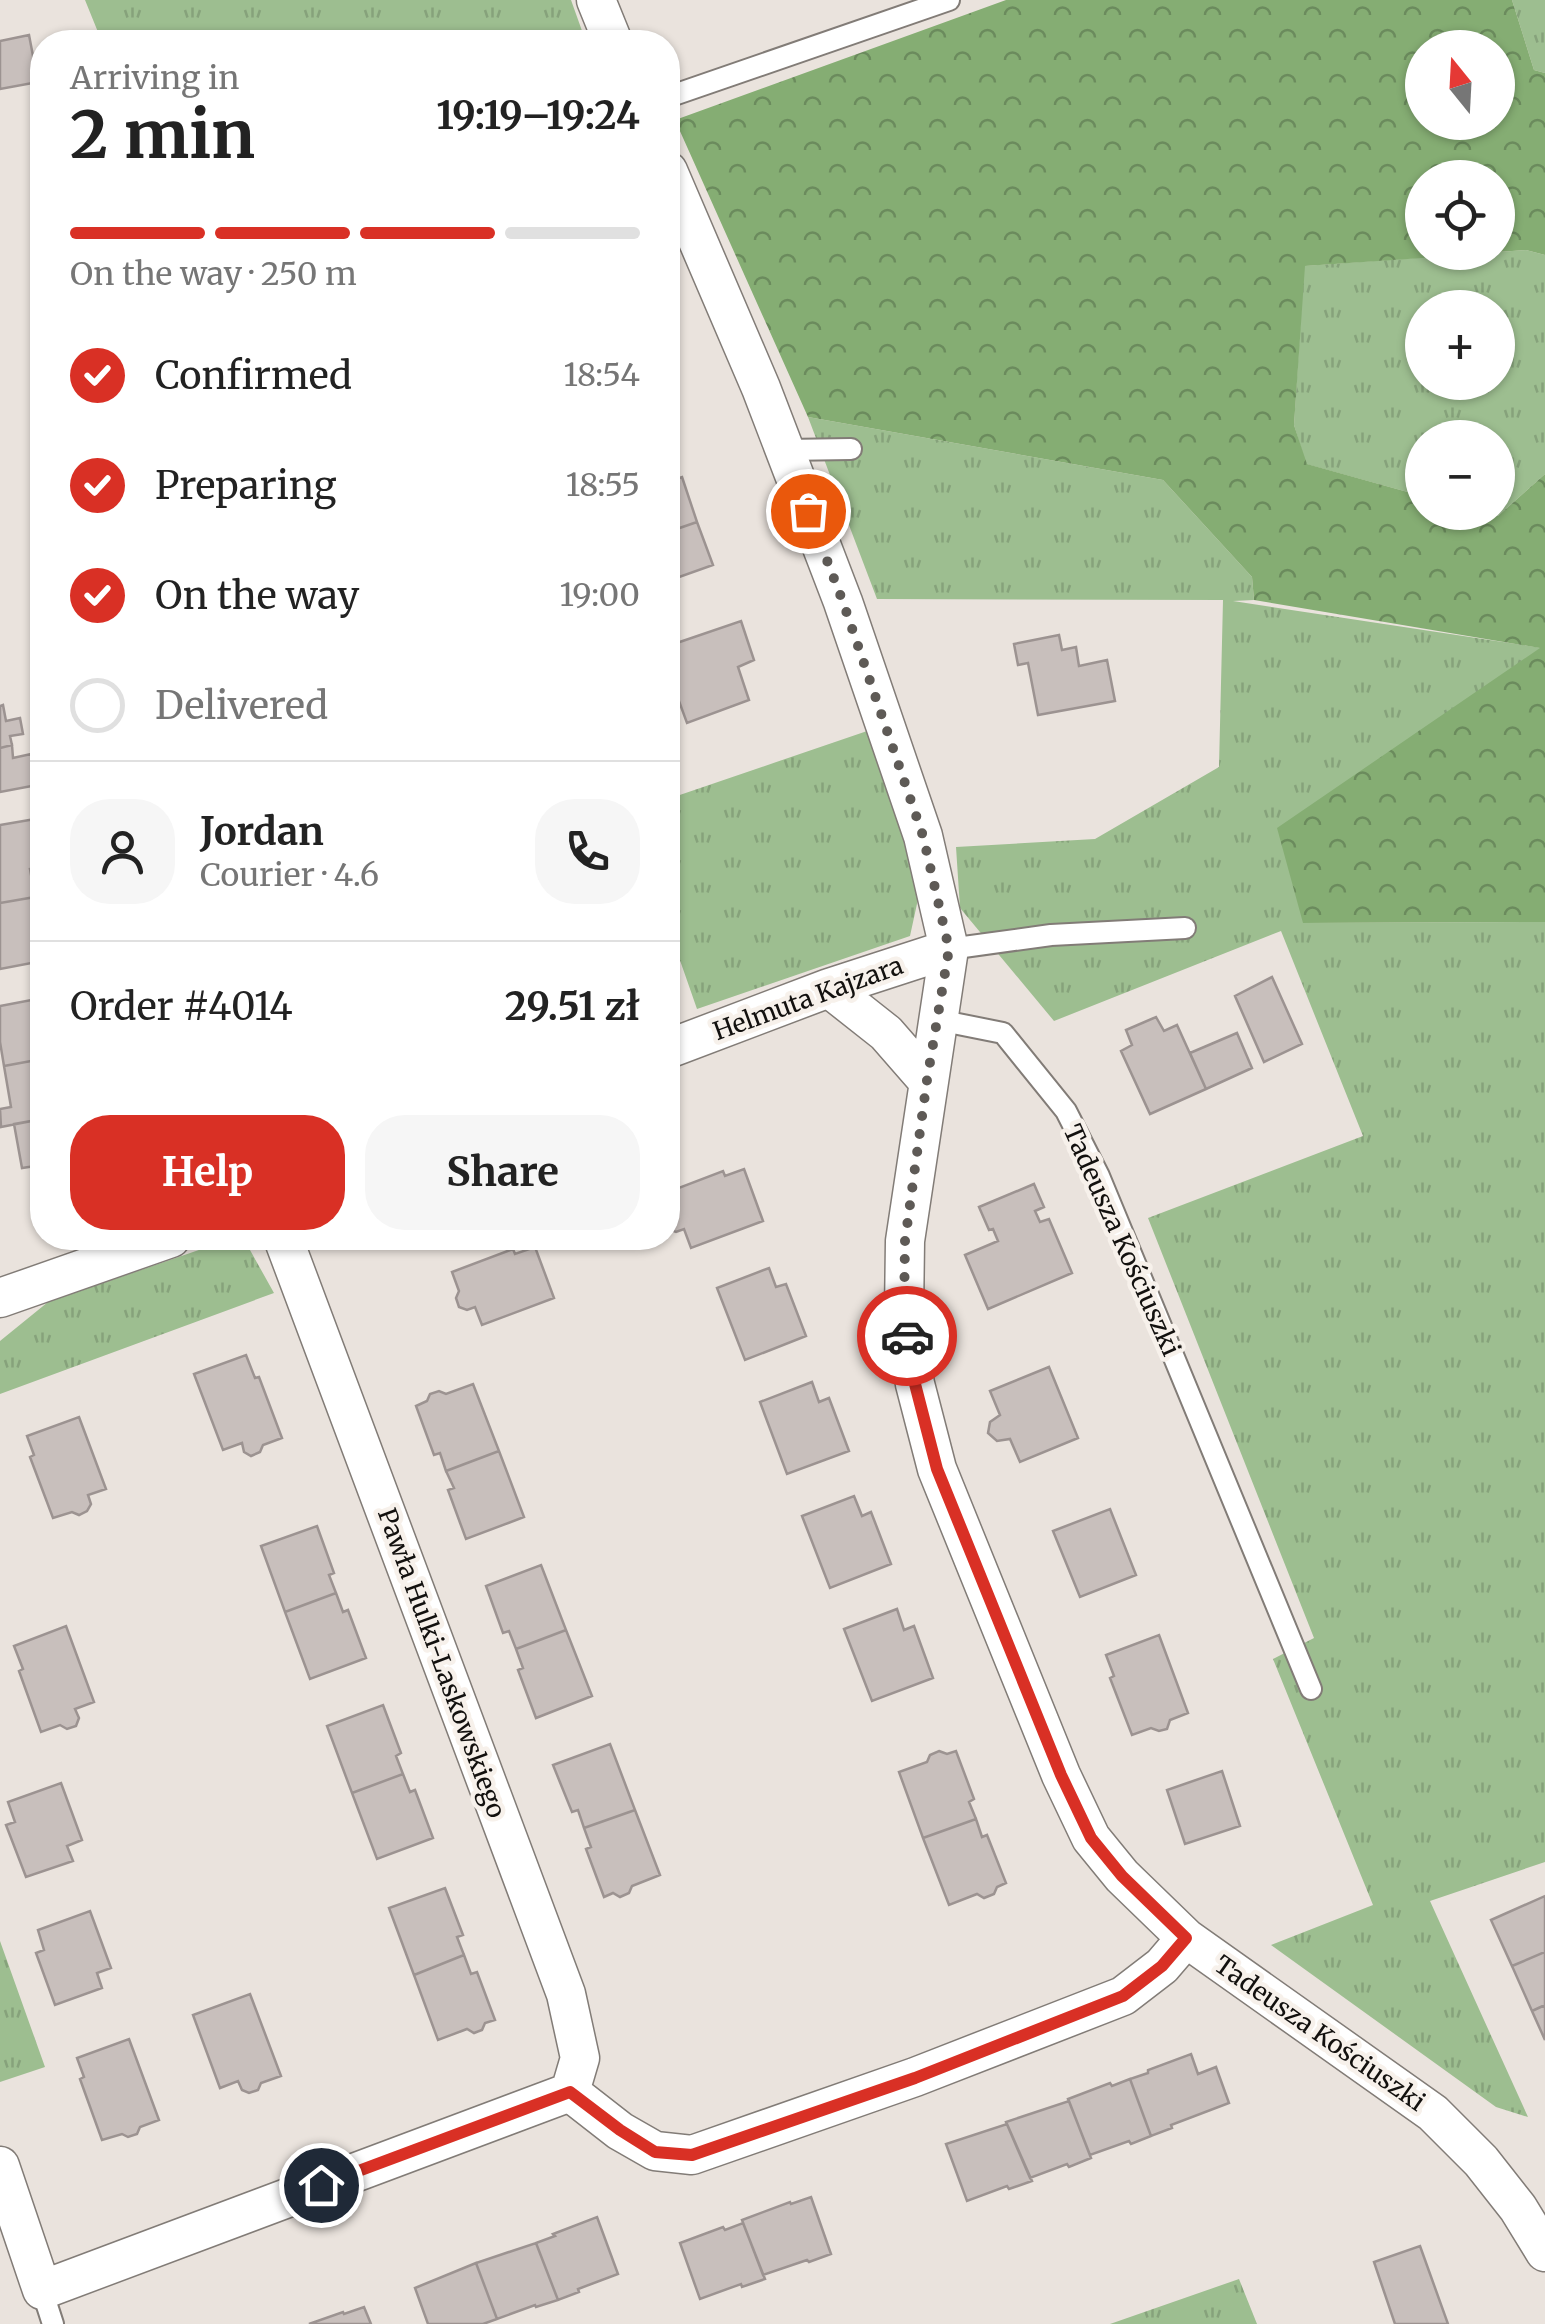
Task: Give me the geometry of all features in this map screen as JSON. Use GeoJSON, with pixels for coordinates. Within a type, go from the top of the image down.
{"type":"FeatureCollection","features":[{"type":"Feature","properties":{"kind":"street"},"geometry":{"type":"LineString","coordinates":[[596,0],[609,30]]}},
{"type":"Feature","properties":{"kind":"street","name":"Tadeusza Kościuszki"},"geometry":{"type":"LineString","coordinates":[[680,199],[761,388],[843,602],[923,836],[949,949],[905,1241],[904,1314],[915,1384],[937,1469],[1061,1775],[1091,1838],[1122,1876],[1186,1938],[1433,2113],[1482,2161],[1545,2252]]}},
{"type":"Feature","properties":{"kind":"street","name":"Helmuta Kajzara"},"geometry":{"type":"LineString","coordinates":[[680,1044],[829,988],[949,949]]}},
{"type":"Feature","properties":{"kind":"street"},"geometry":{"type":"LineString","coordinates":[[829,988],[886,1033],[927,1080]]}},
{"type":"Feature","properties":{"kind":"street"},"geometry":{"type":"LineString","coordinates":[[0,1298],[137,1250]]}},
{"type":"Feature","properties":{"kind":"street","name":"Pawła Hulki-Laskowskiego"},"geometry":{"type":"LineString","coordinates":[[287,1250],[566,1994],[580,2058],[570,2092]]}},
{"type":"Feature","properties":{"kind":"street"},"geometry":{"type":"LineString","coordinates":[[0,2166],[47,2307],[570,2092],[655,2152],[692,2155],[915,2078],[1123,1996],[1162,1966],[1186,1938]]}},
{"type":"Feature","properties":{"kind":"lane"},"geometry":{"type":"LineString","coordinates":[[680,94],[949,0]]}},
{"type":"Feature","properties":{"kind":"lane"},"geometry":{"type":"LineString","coordinates":[[784,450],[851,450]]}},
{"type":"Feature","properties":{"kind":"lane"},"geometry":{"type":"LineString","coordinates":[[949,949],[1051,935],[1185,928]]}},
{"type":"Feature","properties":{"kind":"lane","name":"Tadeusza Kościuszki"},"geometry":{"type":"LineString","coordinates":[[938,1020],[1003,1033],[1066,1111],[1099,1176],[1311,1688]]}},
{"type":"Feature","properties":{"kind":"green space"},"geometry":{"type":"Polygon","coordinates":[[[85,0],[571,0],[582,30],[97,30],[85,0]]]}},
{"type":"Feature","properties":{"kind":"green space"},"geometry":{"type":"Polygon","coordinates":[[[1006,0],[1512,0],[1534,70],[1545,73],[1545,255],[1515,251],[1515,160],[1405,160],[1405,259],[1305,266],[1294,425],[1307,464],[1405,491],[1405,530],[1515,530],[1515,501],[1545,474],[1545,922],[1303,923],[1277,828],[1540,648],[1254,600],[1252,577],[1163,480],[808,417],[680,131],[680,118],[1006,0]]]}},
{"type":"Feature","properties":{"kind":"green space"},"geometry":{"type":"Polygon","coordinates":[[[1512,0],[1545,0],[1545,73],[1534,70],[1512,0]]]}},
{"type":"Feature","properties":{"kind":"green space"},"geometry":{"type":"Polygon","coordinates":[[[1515,251],[1545,255],[1545,474],[1515,501],[1515,420],[1405,420],[1405,491],[1306,464],[1294,425],[1304,266],[1405,259],[1405,270],[1515,270],[1515,251]]]}},
{"type":"Feature","properties":{"kind":"green space"},"geometry":{"type":"Polygon","coordinates":[[[808,417],[1163,480],[1252,577],[1254,600],[1233,601],[1542,648],[1304,923],[1545,922],[1545,1862],[1430,1901],[1528,2117],[1496,2107],[1271,1945],[1373,1905],[1273,1659],[1314,1638],[1148,1218],[1363,1136],[1281,931],[1054,1021],[960,908],[956,847],[1095,839],[1219,767],[1223,600],[877,599],[808,417]]]}},
{"type":"Feature","properties":{"kind":"green space"},"geometry":{"type":"Polygon","coordinates":[[[873,729],[920,890],[910,936],[697,1009],[680,960],[680,795],[873,729]]]}},
{"type":"Feature","properties":{"kind":"green space"},"geometry":{"type":"Polygon","coordinates":[[[199,1250],[250,1250],[274,1293],[0,1394],[0,1341],[48,1302],[199,1250]]]}},
{"type":"Feature","properties":{"kind":"green space"},"geometry":{"type":"Polygon","coordinates":[[[0,1941],[45,2067],[0,2082],[0,1941]]]}},
{"type":"Feature","properties":{"kind":"green space"},"geometry":{"type":"Polygon","coordinates":[[[1239,2279],[1257,2324],[1110,2324],[1239,2279]]]}},
{"type":"Feature","properties":{"kind":"building"},"geometry":{"type":"Polygon","coordinates":[[[29,35],[30,83],[0,89],[0,41],[29,35]]]}},
{"type":"Feature","properties":{"kind":"building"},"geometry":{"type":"Polygon","coordinates":[[[680,478],[697,522],[680,528],[680,478]]]}},
{"type":"Feature","properties":{"kind":"building"},"geometry":{"type":"Polygon","coordinates":[[[697,522],[713,565],[680,577],[680,528],[697,522]]]}},
{"type":"Feature","properties":{"kind":"building"},"geometry":{"type":"Polygon","coordinates":[[[741,621],[754,660],[738,667],[749,700],[687,723],[680,704],[680,642],[741,621]]]}},
{"type":"Feature","properties":{"kind":"building"},"geometry":{"type":"Polygon","coordinates":[[[1059,635],[1062,650],[1076,647],[1079,666],[1107,660],[1115,701],[1038,715],[1028,663],[1018,665],[1014,644],[1059,635]]]}},
{"type":"Feature","properties":{"kind":"building"},"geometry":{"type":"Polygon","coordinates":[[[3,705],[6,721],[20,718],[23,734],[10,736],[12,745],[0,748],[0,706],[3,705]]]}},
{"type":"Feature","properties":{"kind":"building"},"geometry":{"type":"Polygon","coordinates":[[[12,745],[13,758],[30,754],[30,786],[0,792],[0,748],[12,745]]]}},
{"type":"Feature","properties":{"kind":"building"},"geometry":{"type":"Polygon","coordinates":[[[30,820],[30,898],[0,903],[0,825],[30,820]]]}},
{"type":"Feature","properties":{"kind":"building"},"geometry":{"type":"Polygon","coordinates":[[[30,898],[30,963],[0,969],[0,903],[30,898]]]}},
{"type":"Feature","properties":{"kind":"building"},"geometry":{"type":"Polygon","coordinates":[[[1272,977],[1302,1044],[1264,1062],[1235,996],[1272,977]]]}},
{"type":"Feature","properties":{"kind":"building"},"geometry":{"type":"Polygon","coordinates":[[[30,1000],[30,1061],[4,1066],[0,1006],[30,1000]]]}},
{"type":"Feature","properties":{"kind":"building"},"geometry":{"type":"Polygon","coordinates":[[[1156,1017],[1164,1031],[1177,1025],[1206,1089],[1150,1114],[1121,1051],[1132,1045],[1126,1030],[1156,1017]]]}},
{"type":"Feature","properties":{"kind":"building"},"geometry":{"type":"Polygon","coordinates":[[[1237,1033],[1252,1068],[1206,1089],[1190,1053],[1237,1033]]]}},
{"type":"Feature","properties":{"kind":"building"},"geometry":{"type":"Polygon","coordinates":[[[30,1061],[30,1121],[1,1127],[0,1109],[11,1107],[4,1066],[30,1061]]]}},
{"type":"Feature","properties":{"kind":"building"},"geometry":{"type":"Polygon","coordinates":[[[30,1121],[30,1167],[22,1168],[14,1124],[30,1121]]]}},
{"type":"Feature","properties":{"kind":"building"},"geometry":{"type":"Polygon","coordinates":[[[744,1169],[763,1221],[691,1248],[684,1229],[680,1230],[680,1187],[723,1171],[725,1176],[744,1169]]]}},
{"type":"Feature","properties":{"kind":"building"},"geometry":{"type":"Polygon","coordinates":[[[1034,1184],[1044,1207],[1035,1211],[1040,1222],[1049,1219],[1072,1273],[988,1309],[965,1255],[998,1241],[979,1207],[1034,1184]]]}},
{"type":"Feature","properties":{"kind":"building"},"geometry":{"type":"Polygon","coordinates":[[[510,1250],[515,1254],[536,1250],[554,1298],[482,1325],[475,1307],[459,1307],[459,1291],[452,1272],[510,1250]]]}},
{"type":"Feature","properties":{"kind":"building"},"geometry":{"type":"Polygon","coordinates":[[[769,1268],[776,1287],[786,1284],[806,1336],[745,1360],[717,1288],[769,1268]]]}},
{"type":"Feature","properties":{"kind":"building"},"geometry":{"type":"Polygon","coordinates":[[[246,1355],[255,1378],[259,1377],[282,1438],[263,1445],[260,1452],[251,1456],[244,1452],[242,1443],[223,1450],[194,1374],[246,1355]]]}},
{"type":"Feature","properties":{"kind":"building"},"geometry":{"type":"Polygon","coordinates":[[[1049,1367],[1078,1438],[1020,1462],[1010,1439],[997,1441],[988,1433],[990,1422],[1000,1415],[990,1391],[1049,1367]]]}},
{"type":"Feature","properties":{"kind":"building"},"geometry":{"type":"Polygon","coordinates":[[[812,1382],[819,1402],[829,1398],[849,1451],[787,1474],[760,1402],[812,1382]]]}},
{"type":"Feature","properties":{"kind":"building"},"geometry":{"type":"Polygon","coordinates":[[[473,1384],[499,1451],[446,1471],[440,1453],[434,1455],[416,1406],[427,1401],[430,1394],[446,1394],[473,1384]]]}},
{"type":"Feature","properties":{"kind":"building"},"geometry":{"type":"Polygon","coordinates":[[[79,1417],[106,1489],[88,1495],[91,1504],[87,1511],[53,1518],[30,1457],[34,1455],[27,1436],[79,1417]]]}},
{"type":"Feature","properties":{"kind":"building"},"geometry":{"type":"Polygon","coordinates":[[[499,1451],[524,1517],[466,1539],[448,1490],[454,1488],[446,1471],[499,1451]]]}},
{"type":"Feature","properties":{"kind":"building"},"geometry":{"type":"Polygon","coordinates":[[[854,1496],[862,1516],[871,1512],[891,1564],[830,1588],[802,1516],[854,1496]]]}},
{"type":"Feature","properties":{"kind":"building"},"geometry":{"type":"Polygon","coordinates":[[[1110,1509],[1136,1575],[1080,1597],[1053,1531],[1110,1509]]]}},
{"type":"Feature","properties":{"kind":"building"},"geometry":{"type":"Polygon","coordinates":[[[317,1526],[334,1573],[329,1575],[336,1593],[285,1612],[261,1546],[317,1526]]]}},
{"type":"Feature","properties":{"kind":"building"},"geometry":{"type":"Polygon","coordinates":[[[541,1565],[566,1630],[516,1649],[509,1631],[503,1633],[486,1586],[541,1565]]]}},
{"type":"Feature","properties":{"kind":"building"},"geometry":{"type":"Polygon","coordinates":[[[336,1593],[343,1612],[348,1610],[366,1658],[310,1679],[285,1612],[336,1593]]]}},
{"type":"Feature","properties":{"kind":"building"},"geometry":{"type":"Polygon","coordinates":[[[897,1609],[904,1630],[914,1626],[933,1678],[872,1701],[844,1629],[897,1609]]]}},
{"type":"Feature","properties":{"kind":"building"},"geometry":{"type":"Polygon","coordinates":[[[66,1626],[94,1702],[75,1709],[79,1718],[76,1726],[67,1729],[60,1725],[41,1732],[14,1646],[66,1626]]]}},
{"type":"Feature","properties":{"kind":"building"},"geometry":{"type":"Polygon","coordinates":[[[566,1630],[592,1696],[536,1718],[518,1670],[523,1668],[516,1649],[566,1630]]]}},
{"type":"Feature","properties":{"kind":"building"},"geometry":{"type":"Polygon","coordinates":[[[1159,1635],[1188,1713],[1170,1720],[1167,1729],[1151,1728],[1132,1735],[1110,1678],[1114,1676],[1106,1655],[1159,1635]]]}},
{"type":"Feature","properties":{"kind":"building"},"geometry":{"type":"Polygon","coordinates":[[[383,1705],[401,1753],[396,1756],[403,1774],[352,1793],[327,1726],[383,1705]]]}},
{"type":"Feature","properties":{"kind":"building"},"geometry":{"type":"Polygon","coordinates":[[[610,1744],[635,1810],[584,1828],[578,1810],[572,1812],[553,1765],[610,1744]]]}},
{"type":"Feature","properties":{"kind":"building"},"geometry":{"type":"Polygon","coordinates":[[[956,1751],[974,1799],[969,1802],[976,1819],[923,1838],[899,1772],[927,1762],[930,1755],[956,1751]]]}},
{"type":"Feature","properties":{"kind":"building"},"geometry":{"type":"Polygon","coordinates":[[[1222,1771],[1240,1826],[1185,1844],[1167,1790],[1222,1771]]]}},
{"type":"Feature","properties":{"kind":"building"},"geometry":{"type":"Polygon","coordinates":[[[403,1774],[410,1792],[415,1790],[433,1838],[377,1859],[352,1793],[403,1774]]]}},
{"type":"Feature","properties":{"kind":"building"},"geometry":{"type":"Polygon","coordinates":[[[61,1783],[82,1840],[67,1846],[73,1861],[26,1877],[6,1825],[15,1822],[8,1802],[61,1783]]]}},
{"type":"Feature","properties":{"kind":"building"},"geometry":{"type":"Polygon","coordinates":[[[635,1810],[660,1875],[632,1886],[629,1893],[620,1897],[613,1893],[604,1897],[586,1849],[591,1847],[584,1828],[635,1810]]]}},
{"type":"Feature","properties":{"kind":"building"},"geometry":{"type":"Polygon","coordinates":[[[976,1819],[982,1837],[987,1835],[1006,1883],[984,1898],[977,1894],[949,1905],[923,1838],[976,1819]]]}},
{"type":"Feature","properties":{"kind":"building"},"geometry":{"type":"Polygon","coordinates":[[[445,1888],[463,1935],[457,1937],[464,1955],[414,1975],[389,1908],[445,1888]]]}},
{"type":"Feature","properties":{"kind":"building"},"geometry":{"type":"Polygon","coordinates":[[[1545,1896],[1545,1952],[1512,1966],[1491,1920],[1545,1896]]]}},
{"type":"Feature","properties":{"kind":"building"},"geometry":{"type":"Polygon","coordinates":[[[90,1911],[111,1968],[97,1973],[102,1988],[55,2005],[36,1953],[44,1950],[38,1930],[90,1911]]]}},
{"type":"Feature","properties":{"kind":"building"},"geometry":{"type":"Polygon","coordinates":[[[1545,1952],[1545,2005],[1532,2011],[1512,1966],[1545,1952]]]}},
{"type":"Feature","properties":{"kind":"building"},"geometry":{"type":"Polygon","coordinates":[[[464,1955],[471,1974],[477,1972],[495,2020],[474,2033],[467,2029],[438,2040],[414,1975],[464,1955]]]}},
{"type":"Feature","properties":{"kind":"building"},"geometry":{"type":"Polygon","coordinates":[[[250,1994],[281,2076],[261,2083],[258,2090],[249,2093],[242,2090],[238,2081],[220,2088],[193,2015],[250,1994]]]}},
{"type":"Feature","properties":{"kind":"building"},"geometry":{"type":"Polygon","coordinates":[[[1545,2005],[1545,2040],[1532,2011],[1545,2005]]]}},
{"type":"Feature","properties":{"kind":"building"},"geometry":{"type":"Polygon","coordinates":[[[129,2039],[159,2120],[140,2127],[137,2134],[102,2140],[80,2079],[84,2077],[77,2058],[129,2039]]]}},
{"type":"Feature","properties":{"kind":"building"},"geometry":{"type":"Polygon","coordinates":[[[1191,2054],[1198,2074],[1216,2067],[1229,2103],[1151,2136],[1130,2079],[1191,2054]]]}},
{"type":"Feature","properties":{"kind":"building"},"geometry":{"type":"Polygon","coordinates":[[[1130,2079],[1151,2136],[1090,2155],[1068,2099],[1130,2079]]]}},
{"type":"Feature","properties":{"kind":"building"},"geometry":{"type":"Polygon","coordinates":[[[1069,2101],[1091,2158],[1030,2178],[1006,2122],[1069,2101]]]}},
{"type":"Feature","properties":{"kind":"building"},"geometry":{"type":"Polygon","coordinates":[[[1007,2124],[1032,2181],[967,2201],[946,2144],[1007,2124]]]}},
{"type":"Feature","properties":{"kind":"building"},"geometry":{"type":"Polygon","coordinates":[[[811,2197],[831,2254],[763,2275],[742,2220],[811,2197]]]}},
{"type":"Feature","properties":{"kind":"building"},"geometry":{"type":"Polygon","coordinates":[[[597,2217],[618,2274],[558,2300],[536,2243],[597,2217]]]}},
{"type":"Feature","properties":{"kind":"building"},"geometry":{"type":"Polygon","coordinates":[[[743,2223],[765,2279],[700,2299],[680,2243],[743,2223]]]}},
{"type":"Feature","properties":{"kind":"building"},"geometry":{"type":"Polygon","coordinates":[[[536,2243],[558,2300],[497,2319],[476,2263],[536,2243]]]}},
{"type":"Feature","properties":{"kind":"building"},"geometry":{"type":"Polygon","coordinates":[[[1420,2246],[1448,2324],[1395,2324],[1374,2262],[1420,2246]]]}},
{"type":"Feature","properties":{"kind":"building"},"geometry":{"type":"Polygon","coordinates":[[[476,2263],[497,2319],[483,2324],[428,2324],[415,2288],[476,2263]]]}},
{"type":"Feature","properties":{"kind":"building"},"geometry":{"type":"Polygon","coordinates":[[[364,2307],[371,2324],[309,2324],[343,2312],[364,2307]]]}},
{"type":"Feature","properties":{"kind":"way so far"},"geometry":{"type":"LineString","coordinates":[[808,511],[923,836],[949,949],[905,1241],[907,1336]]}},
{"type":"Feature","properties":{"kind":"route"},"geometry":{"type":"LineString","coordinates":[[321,2185],[570,2092],[655,2152],[692,2155],[915,2078],[1123,1996],[1162,1966],[1186,1938],[1122,1876],[1091,1838],[1061,1775],[937,1469],[907,1336]]}}]}
